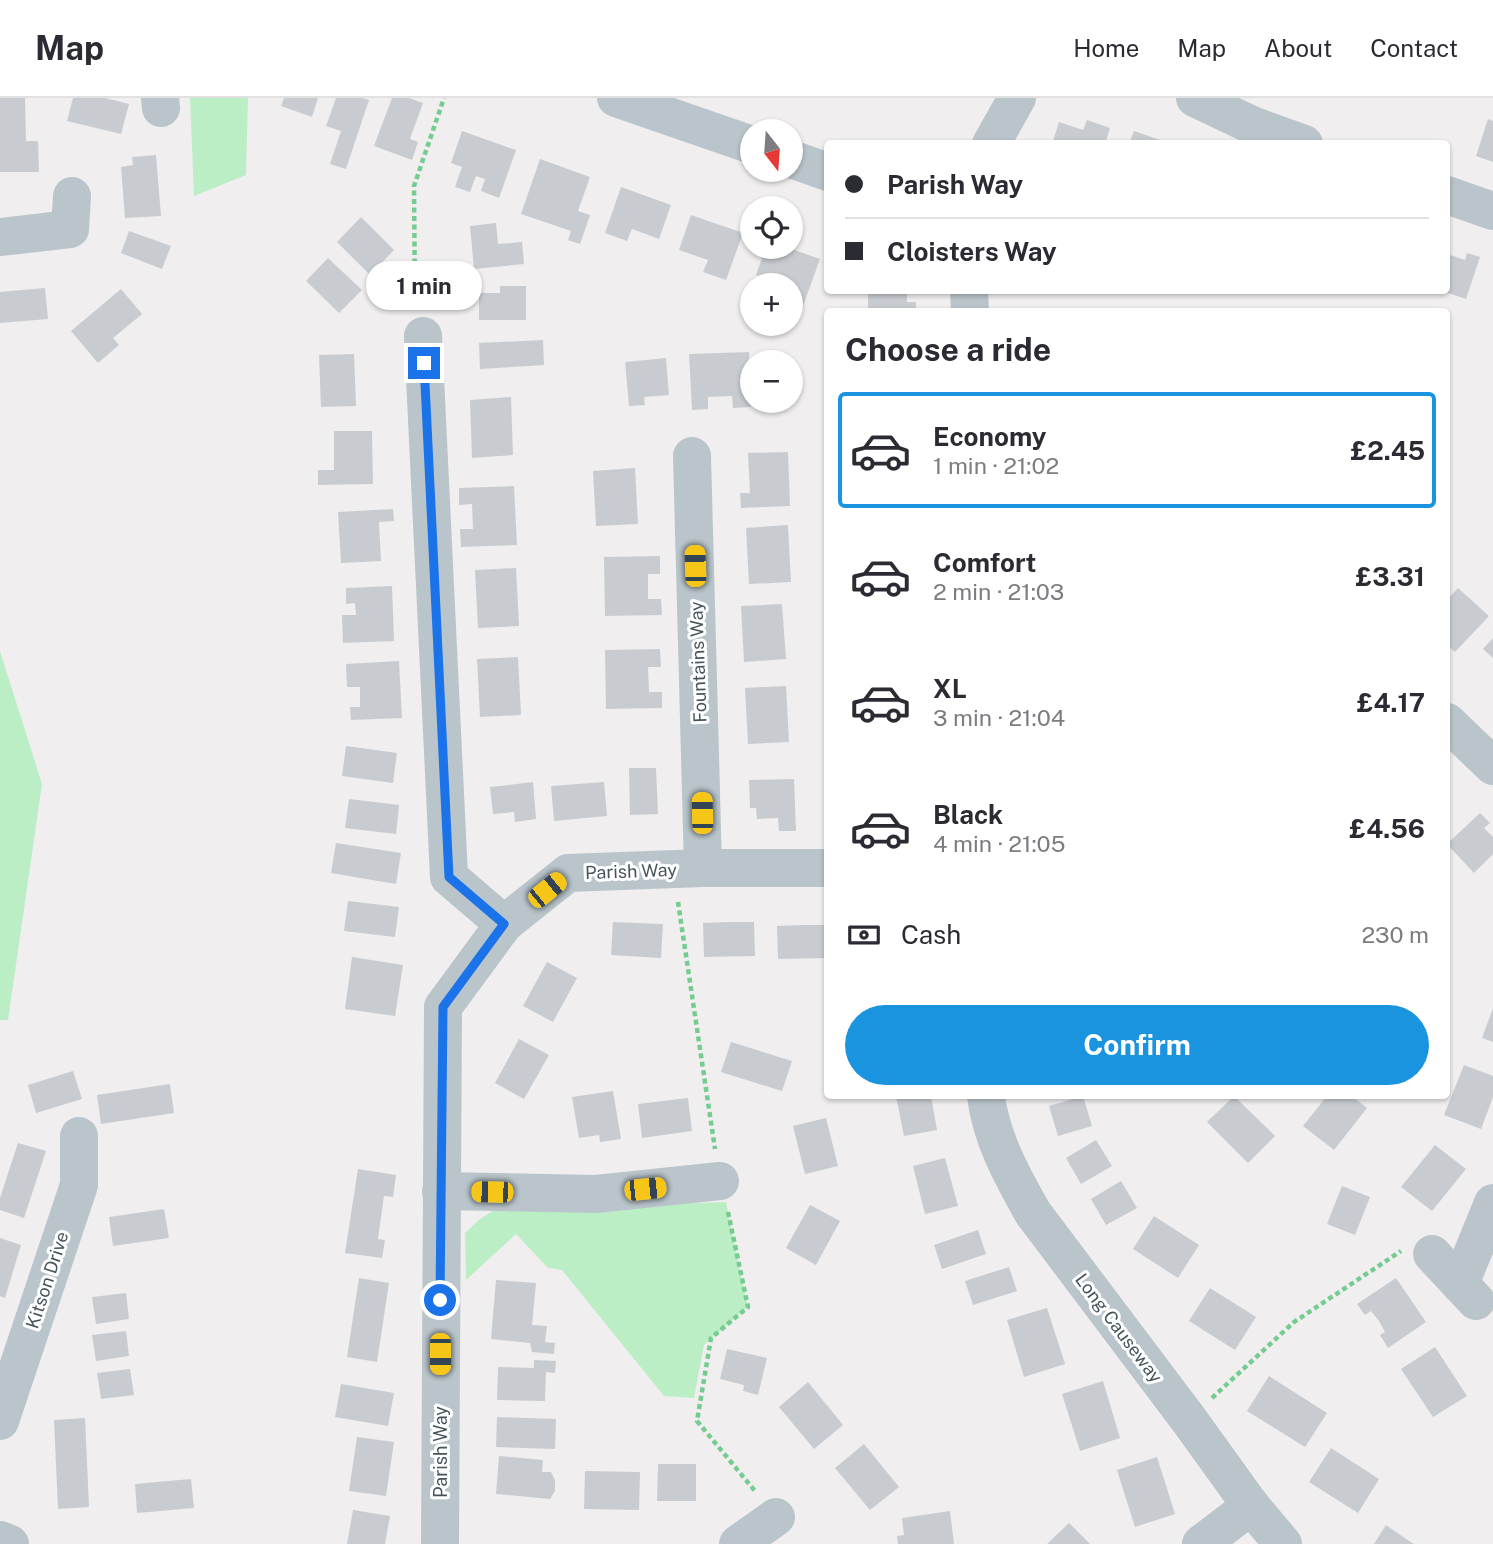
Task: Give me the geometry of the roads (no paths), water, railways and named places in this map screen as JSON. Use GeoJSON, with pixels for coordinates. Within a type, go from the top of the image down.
{"type":"FeatureCollection","features":[{"type":"Feature","properties":{"kind":"street"},"geometry":{"type":"LineString","coordinates":[[617,98],[740,141]]}},
{"type":"Feature","properties":{"kind":"street"},"geometry":{"type":"LineString","coordinates":[[993,140],[1017,98]]}},
{"type":"Feature","properties":{"kind":"street"},"geometry":{"type":"LineString","coordinates":[[1195,98],[1254,126],[1293,140]]}},
{"type":"Feature","properties":{"kind":"street"},"geometry":{"type":"LineString","coordinates":[[803,163],[824,171]]}},
{"type":"Feature","properties":{"kind":"street"},"geometry":{"type":"LineString","coordinates":[[0,237],[70,229],[72,195]]}},
{"type":"Feature","properties":{"kind":"street"},"geometry":{"type":"LineString","coordinates":[[1450,196],[1493,211]]}},
{"type":"Feature","properties":{"kind":"street"},"geometry":{"type":"LineString","coordinates":[[423,337],[449,877],[504,924]]}},
{"type":"Feature","properties":{"kind":"street","name":"Fountains Way"},"geometry":{"type":"LineString","coordinates":[[688,869],[692,456]]}},
{"type":"Feature","properties":{"kind":"street"},"geometry":{"type":"LineString","coordinates":[[1450,725],[1493,766]]}},
{"type":"Feature","properties":{"kind":"street","name":"Parish Way"},"geometry":{"type":"LineString","coordinates":[[440,1544],[443,1007],[504,924],[568,873],[824,868]]}},
{"type":"Feature","properties":{"kind":"street","name":"Long Causeway"},"geometry":{"type":"LineString","coordinates":[[987,1099],[998,1143],[1033,1213],[1251,1506],[1283,1544]]}},
{"type":"Feature","properties":{"kind":"street","name":"Kitson Drive"},"geometry":{"type":"LineString","coordinates":[[0,1421],[79,1185],[79,1136]]}},
{"type":"Feature","properties":{"kind":"street"},"geometry":{"type":"LineString","coordinates":[[441,1191],[596,1194],[720,1181]]}},
{"type":"Feature","properties":{"kind":"street"},"geometry":{"type":"LineString","coordinates":[[1432,1254],[1469,1293],[1493,1203]]}},
{"type":"Feature","properties":{"kind":"street"},"geometry":{"type":"LineString","coordinates":[[1201,1544],[1251,1506]]}},
{"type":"Feature","properties":{"kind":"street"},"geometry":{"type":"LineString","coordinates":[[738,1544],[776,1517]]}},
{"type":"Feature","properties":{"kind":"street"},"geometry":{"type":"LineString","coordinates":[[0,1540],[10,1544]]}}]}
